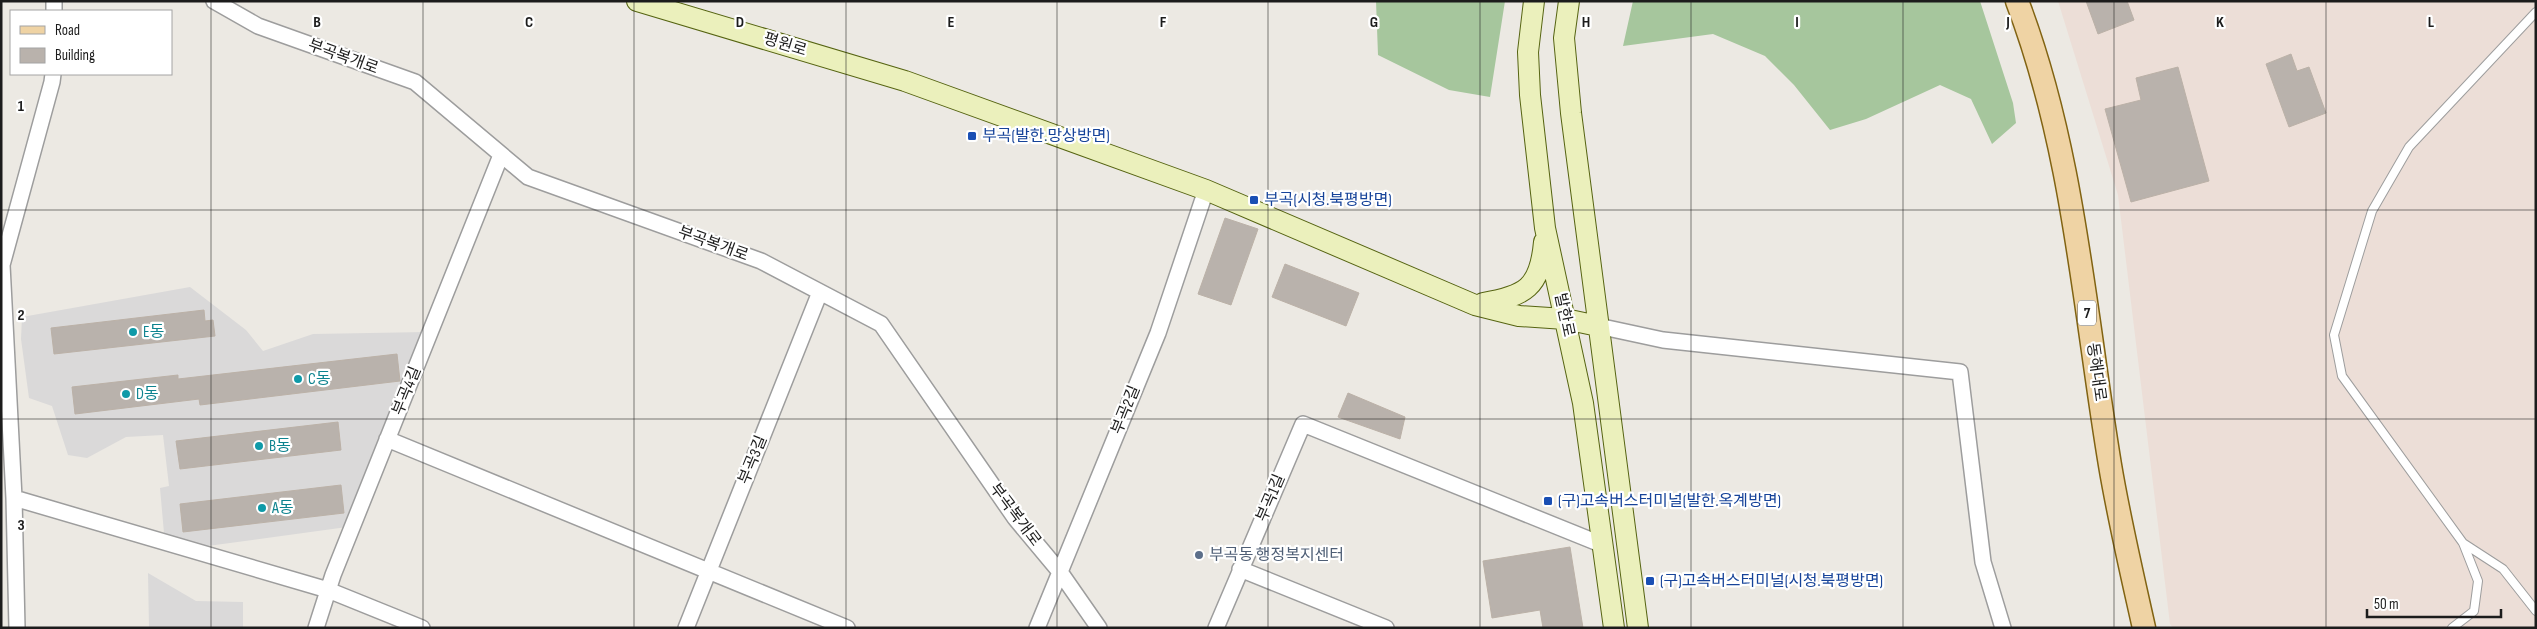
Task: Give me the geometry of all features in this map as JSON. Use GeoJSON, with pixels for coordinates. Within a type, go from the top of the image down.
{"type":"FeatureCollection","features":[{"type":"Feature","properties":{"kind":"main road","name":"동해대로"},"geometry":{"type":"LineString","coordinates":[[2017,1],[2027,27],[2052,114],[2068,183],[2110,466],[2144,628]]}},
{"type":"Feature","properties":{"kind":"street","name":"부곡복개로"},"geometry":{"type":"LineString","coordinates":[[214,1],[258,26],[415,82],[528,177],[761,261],[881,324],[1015,518],[1060,572],[1099,628]]}},
{"type":"Feature","properties":{"kind":"street","name":"평원로"},"geometry":{"type":"LineString","coordinates":[[637,1],[905,81],[1206,190],[1475,305],[1519,316],[1565,319],[1598,326]]}},
{"type":"Feature","properties":{"kind":"street","name":"발한로"},"geometry":{"type":"LineString","coordinates":[[1534,1],[1528,52],[1530,95],[1545,228],[1583,403],[1614,628]]}},
{"type":"Feature","properties":{"kind":"street","name":"발한로"},"geometry":{"type":"LineString","coordinates":[[1569,1],[1564,38],[1598,326],[1638,628]]}},
{"type":"Feature","properties":{"kind":"street"},"geometry":{"type":"LineString","coordinates":[[18,628],[14,498],[2,265],[53,75]]}},
{"type":"Feature","properties":{"kind":"street","name":"부곡4길"},"geometry":{"type":"LineString","coordinates":[[316,628],[328,590],[387,439],[501,155]]}},
{"type":"Feature","properties":{"kind":"street","name":"부곡2길"},"geometry":{"type":"LineString","coordinates":[[1037,628],[1158,333],[1206,190]]}},
{"type":"Feature","properties":{"kind":"street"},"geometry":{"type":"LineString","coordinates":[[1475,305],[1512,298],[1529,288],[1542,265],[1545,228]]}},
{"type":"Feature","properties":{"kind":"street","name":"부곡3길"},"geometry":{"type":"LineString","coordinates":[[686,628],[820,292]]}},
{"type":"Feature","properties":{"kind":"street"},"geometry":{"type":"LineString","coordinates":[[1598,326],[1662,340],[1960,372],[1983,562],[2003,628]]}},
{"type":"Feature","properties":{"kind":"street","name":"부곡1길"},"geometry":{"type":"LineString","coordinates":[[1216,628],[1303,424],[1603,545]]}},
{"type":"Feature","properties":{"kind":"street"},"geometry":{"type":"LineString","coordinates":[[387,439],[847,628]]}},
{"type":"Feature","properties":{"kind":"street"},"geometry":{"type":"LineString","coordinates":[[14,498],[328,590],[422,628]]}},
{"type":"Feature","properties":{"kind":"street"},"geometry":{"type":"LineString","coordinates":[[1240,569],[1386,628]]}},
{"type":"Feature","properties":{"kind":"lane"},"geometry":{"type":"LineString","coordinates":[[2452,628],[2474,611],[2478,581],[2463,543],[2342,376],[2334,335],[2372,211],[2409,147],[2536,12]]}},
{"type":"Feature","properties":{"kind":"lane"},"geometry":{"type":"LineString","coordinates":[[2463,543],[2503,569],[2536,611]]}},
{"type":"Feature","properties":{"kind":"shaded area"},"geometry":{"type":"Polygon","coordinates":[[[2058,1],[2536,1],[2536,628],[2173,628],[2170,624],[2118,195],[2058,1]]]}},
{"type":"Feature","properties":{"kind":"shaded area"},"geometry":{"type":"Polygon","coordinates":[[[190,287],[246,330],[263,351],[313,334],[426,332],[347,527],[178,550],[164,533],[160,488],[169,486],[163,435],[126,437],[87,458],[68,455],[52,406],[29,398],[21,339],[22,317],[190,287]]]}},
{"type":"Feature","properties":{"kind":"shaded area"},"geometry":{"type":"Polygon","coordinates":[[[148,573],[196,601],[243,602],[243,628],[149,628],[148,573]]]}},
{"type":"Feature","properties":{"kind":"green space"},"geometry":{"type":"Polygon","coordinates":[[[1376,1],[1505,1],[1490,97],[1449,90],[1378,55],[1376,1]]]}},
{"type":"Feature","properties":{"kind":"green space"},"geometry":{"type":"Polygon","coordinates":[[[1633,1],[1980,1],[2013,103],[2016,123],[1992,144],[1971,99],[1940,85],[1866,119],[1830,130],[1794,85],[1765,56],[1713,34],[1623,46],[1633,1]]]}},
{"type":"Feature","properties":{"kind":"building"},"geometry":{"type":"Polygon","coordinates":[[[2086,1],[2127,1],[2134,20],[2098,34],[2086,1]]]}},
{"type":"Feature","properties":{"kind":"building"},"geometry":{"type":"Polygon","coordinates":[[[2291,54],[2297,71],[2309,67],[2326,113],[2289,127],[2266,64],[2291,54]]]}},
{"type":"Feature","properties":{"kind":"building"},"geometry":{"type":"Polygon","coordinates":[[[2178,67],[2209,181],[2131,202],[2105,109],[2141,100],[2136,78],[2178,67]]]}},
{"type":"Feature","properties":{"kind":"building"},"geometry":{"type":"Polygon","coordinates":[[[1225,218],[1258,229],[1231,305],[1198,294],[1225,218]]]}},
{"type":"Feature","properties":{"kind":"building"},"geometry":{"type":"Polygon","coordinates":[[[1285,264],[1359,293],[1346,326],[1272,297],[1285,264]]]}},
{"type":"Feature","properties":{"kind":"building","name":"E동"},"geometry":{"type":"Polygon","coordinates":[[[204,310],[205,321],[213,320],[215,336],[54,354],[51,328],[204,310]]]}},
{"type":"Feature","properties":{"kind":"building","name":"C동"},"geometry":{"type":"Polygon","coordinates":[[[397,354],[400,381],[200,405],[199,399],[75,414],[72,387],[178,375],[178,379],[397,354]]]}},
{"type":"Feature","properties":{"kind":"building"},"geometry":{"type":"Polygon","coordinates":[[[1348,393],[1405,417],[1400,439],[1338,417],[1348,393]]]}},
{"type":"Feature","properties":{"kind":"building","name":"B동"},"geometry":{"type":"Polygon","coordinates":[[[338,422],[341,450],[180,469],[176,441],[338,422]]]}},
{"type":"Feature","properties":{"kind":"building","name":"A동"},"geometry":{"type":"Polygon","coordinates":[[[341,485],[344,513],[183,532],[180,504],[341,485]]]}},
{"type":"Feature","properties":{"kind":"building"},"geometry":{"type":"Polygon","coordinates":[[[1570,547],[1583,628],[1543,628],[1540,610],[1492,618],[1483,561],[1570,547]]]}},
{"type":"Feature","properties":{"kind":"place","name":"부곡(발한.망상방면)"},"geometry":{"type":"Point","coordinates":[972,136]}},
{"type":"Feature","properties":{"kind":"place","name":"부곡(시청.북평방면)"},"geometry":{"type":"Point","coordinates":[1254,200]}},
{"type":"Feature","properties":{"kind":"place","name":"E동"},"geometry":{"type":"Point","coordinates":[133,332]}},
{"type":"Feature","properties":{"kind":"place","name":"C동"},"geometry":{"type":"Point","coordinates":[298,379]}},
{"type":"Feature","properties":{"kind":"place","name":"D동"},"geometry":{"type":"Point","coordinates":[126,394]}},
{"type":"Feature","properties":{"kind":"place","name":"B동"},"geometry":{"type":"Point","coordinates":[259,446]}},
{"type":"Feature","properties":{"kind":"place","name":"(구)고속버스터미널(발한.옥계방면)"},"geometry":{"type":"Point","coordinates":[1548,501]}},
{"type":"Feature","properties":{"kind":"place","name":"A동"},"geometry":{"type":"Point","coordinates":[262,508]}},
{"type":"Feature","properties":{"kind":"place","name":"부곡동 행정복지센터"},"geometry":{"type":"Point","coordinates":[1199,555]}},
{"type":"Feature","properties":{"kind":"place","name":"(구)고속버스터미널(시청.북평방면)"},"geometry":{"type":"Point","coordinates":[1650,581]}}]}
